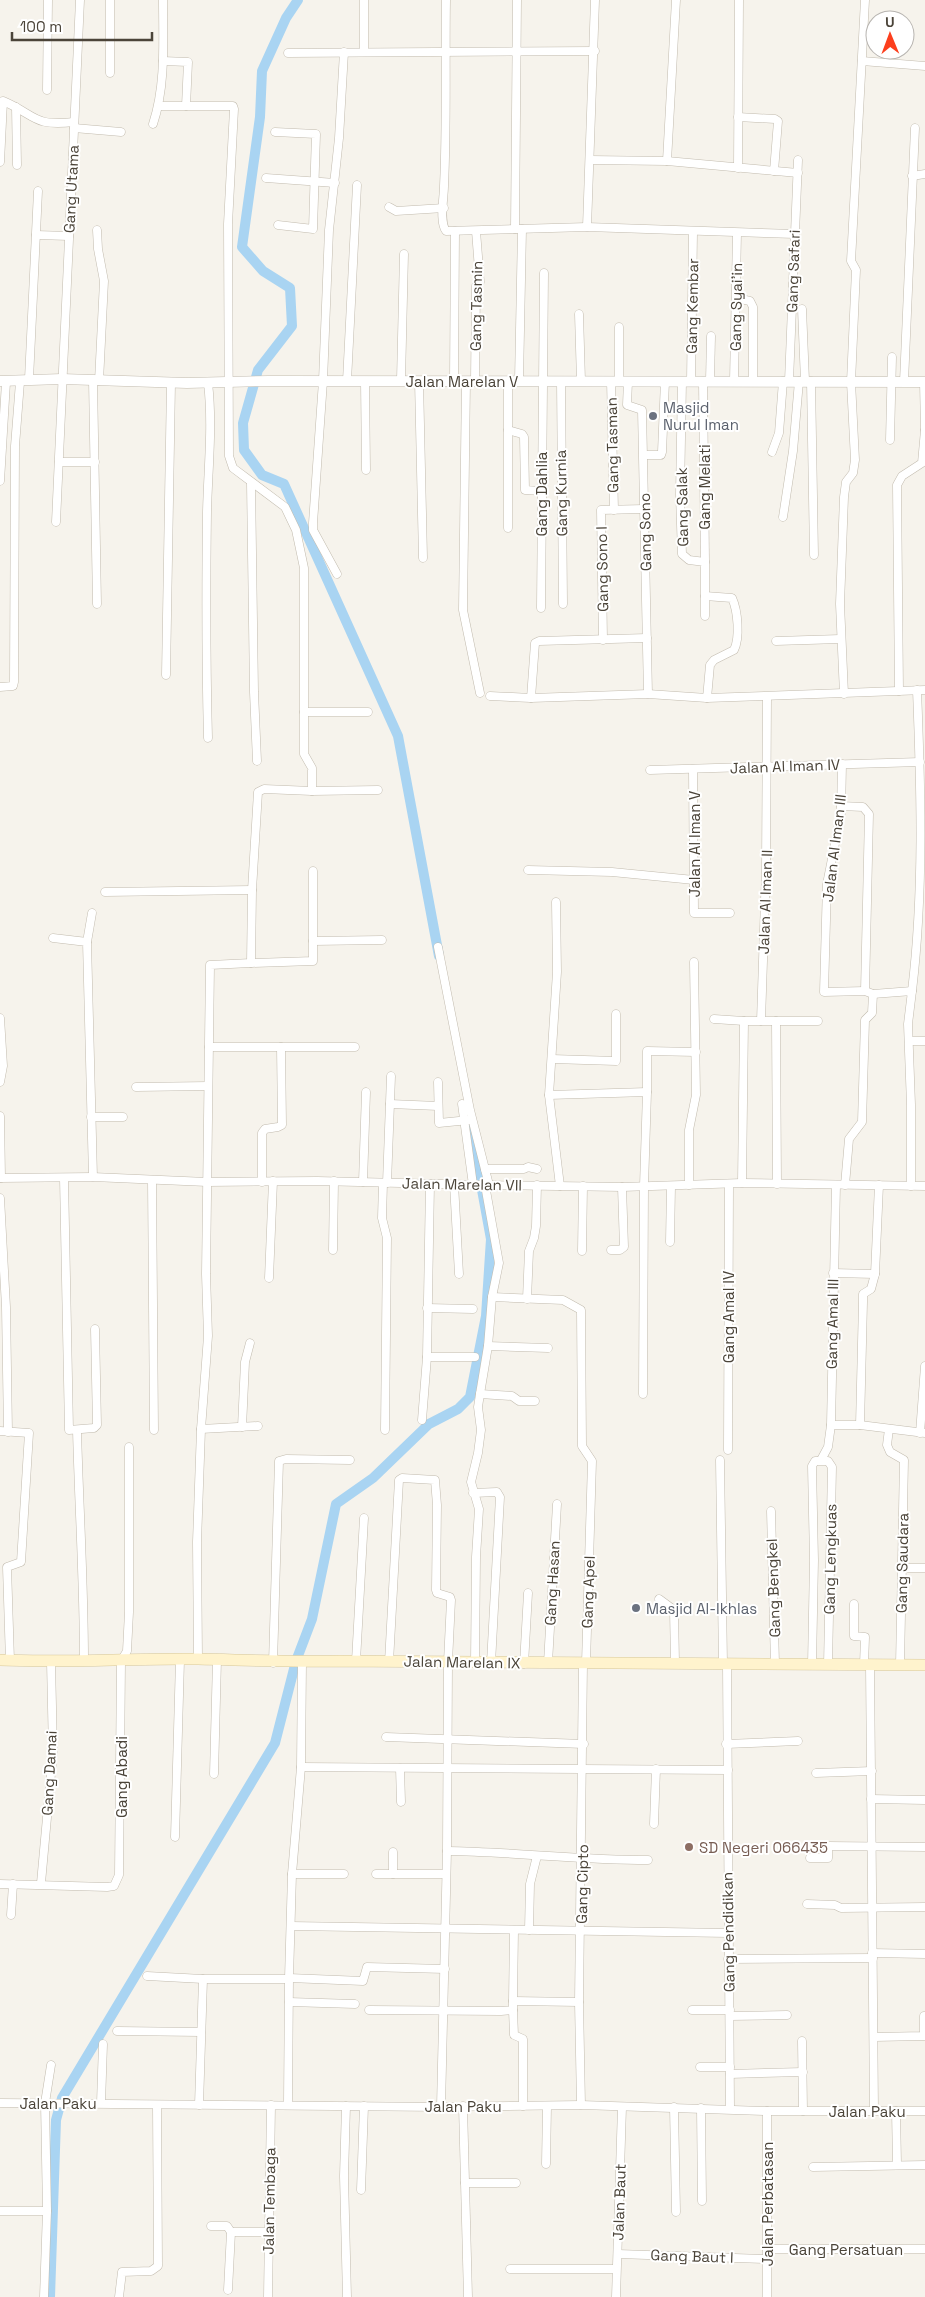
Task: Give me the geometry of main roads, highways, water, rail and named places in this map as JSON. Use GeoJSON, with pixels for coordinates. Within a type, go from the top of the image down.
{"type":"FeatureCollection","features":[{"type":"Feature","properties":{"kind":"main road","name":"Jalan Marelan IX"},"geometry":{"type":"LineString","coordinates":[[5,1660],[51,1662],[84,1660],[217,1660],[272,1663],[356,1661],[524,1664],[675,1663],[925,1666]]}},
{"type":"Feature","properties":{"kind":"waterway"},"geometry":{"type":"LineString","coordinates":[[298,0],[286,18],[262,71],[260,117],[242,247],[263,271],[290,288],[292,326],[258,370],[243,423],[244,450],[262,475],[284,484],[398,736],[439,956]]}},
{"type":"Feature","properties":{"kind":"waterway"},"geometry":{"type":"LineString","coordinates":[[50,2297],[56,2120],[62,2098],[275,1743],[296,1661],[312,1619],[336,1504],[373,1478],[429,1424],[458,1409],[470,1397],[486,1316],[491,1239],[468,1113]]}},
{"type":"Feature","properties":{"kind":"place","name":"Masjid Nurul Iman"},"geometry":{"type":"Point","coordinates":[653,416]}},
{"type":"Feature","properties":{"kind":"place","name":"Masjid Al-Ikhlas"},"geometry":{"type":"Point","coordinates":[636,1608]}},
{"type":"Feature","properties":{"kind":"place","name":"SD Negeri 066435"},"geometry":{"type":"Point","coordinates":[689,1847]}}]}
